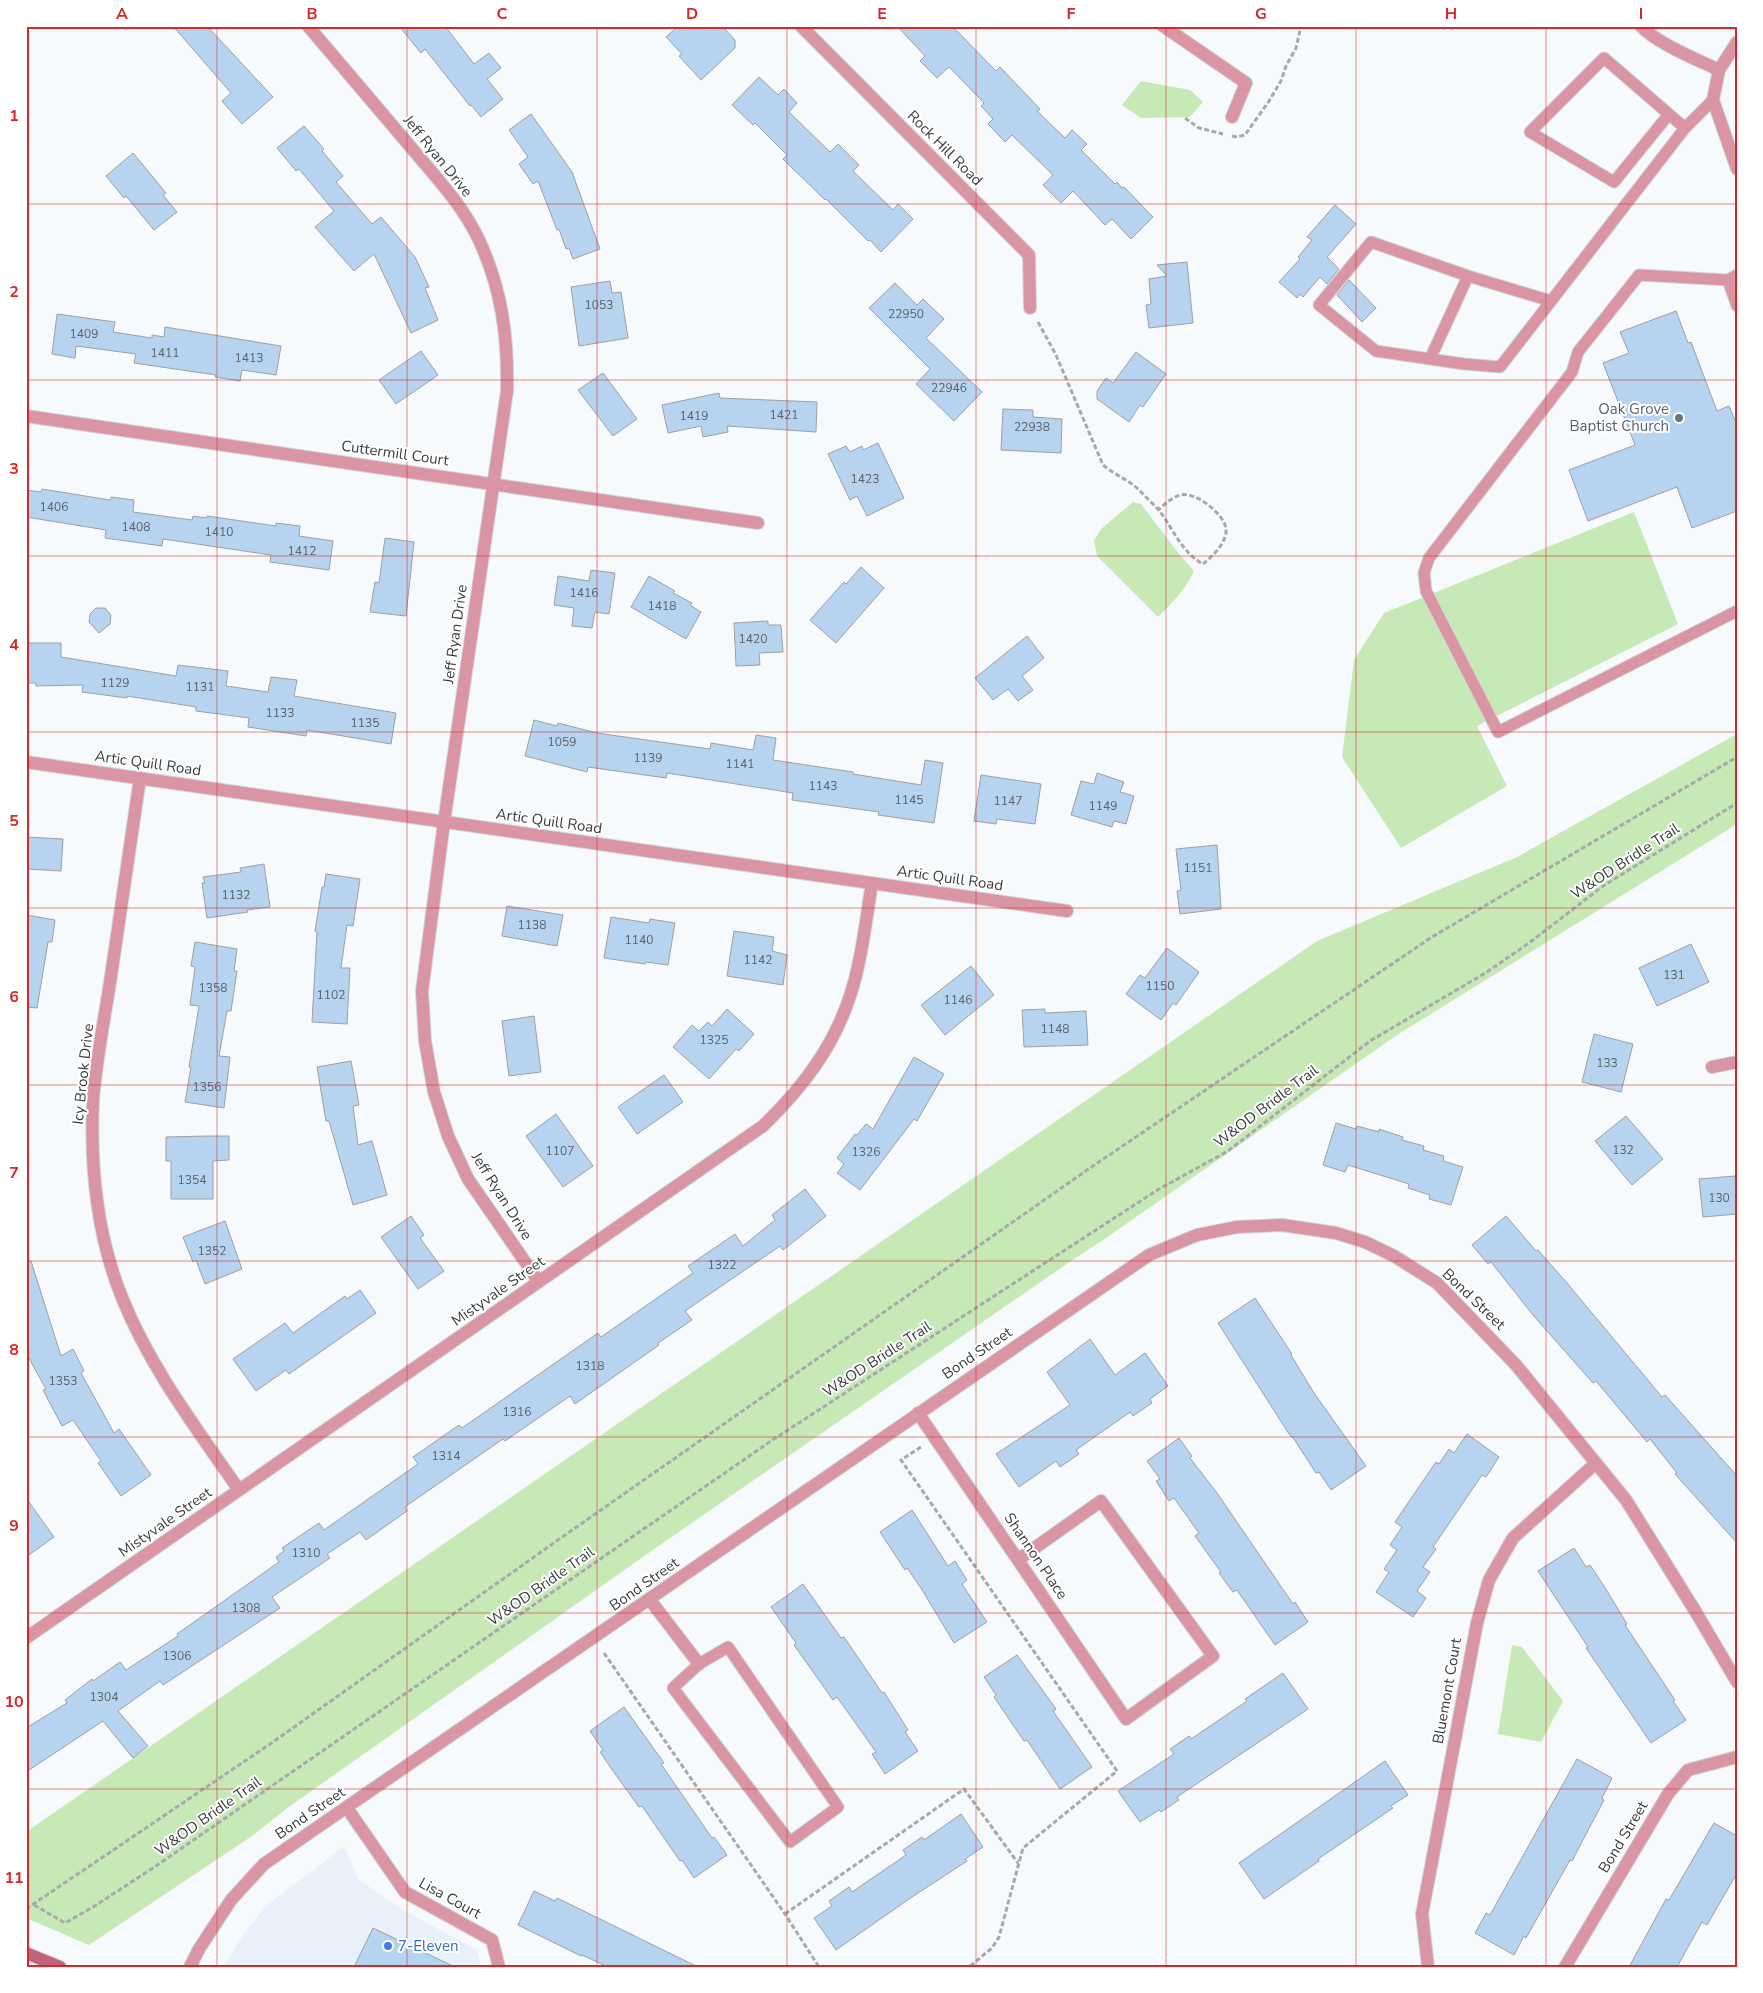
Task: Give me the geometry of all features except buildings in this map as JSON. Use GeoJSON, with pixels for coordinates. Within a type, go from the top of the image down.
{"type":"FeatureCollection","features":[{"type":"Feature","properties":{"kind":"main road"},"geometry":{"type":"LineString","coordinates":[[26,1953],[60,1967]]}},
{"type":"Feature","properties":{"kind":"street","name":"Jeff Ryan Drive"},"geometry":{"type":"LineString","coordinates":[[308,26],[455,200],[478,238],[494,277],[503,315],[508,354],[507,391],[444,822],[422,991],[425,1041],[434,1092],[448,1136],[468,1179],[539,1282]]}},
{"type":"Feature","properties":{"kind":"street","name":"Rock Hill Road"},"geometry":{"type":"LineString","coordinates":[[801,26],[1029,255],[1030,308]]}},
{"type":"Feature","properties":{"kind":"street"},"geometry":{"type":"LineString","coordinates":[[1163,26],[1246,83],[1232,117]]}},
{"type":"Feature","properties":{"kind":"street"},"geometry":{"type":"LineString","coordinates":[[1641,26],[1676,49],[1719,70]]}},
{"type":"Feature","properties":{"kind":"street"},"geometry":{"type":"LineString","coordinates":[[1737,42],[1719,70],[1713,100],[1737,169]]}},
{"type":"Feature","properties":{"kind":"street","name":"Cuttermill Court"},"geometry":{"type":"LineString","coordinates":[[26,416],[758,523]]}},
{"type":"Feature","properties":{"kind":"street","name":"Artic Quill Road"},"geometry":{"type":"LineString","coordinates":[[26,762],[1067,911]]}},
{"type":"Feature","properties":{"kind":"street","name":"Icy Brook Drive"},"geometry":{"type":"LineString","coordinates":[[140,778],[94,1098],[92,1153],[97,1202],[107,1251],[122,1299],[144,1346],[160,1374],[239,1490]]}},
{"type":"Feature","properties":{"kind":"street","name":"Mistyvale Street"},"geometry":{"type":"LineString","coordinates":[[26,1638],[763,1126],[791,1099],[815,1068],[836,1033],[851,994],[872,883]]}},
{"type":"Feature","properties":{"kind":"street"},"geometry":{"type":"LineString","coordinates":[[1712,1067],[1737,1062]]}},
{"type":"Feature","properties":{"kind":"street","name":"Bond Street"},"geometry":{"type":"LineString","coordinates":[[190,1967],[199,1949],[231,1900],[264,1864],[1149,1255],[1197,1235],[1237,1227],[1282,1225],[1336,1233],[1365,1242],[1394,1256],[1438,1284],[1516,1365],[1626,1500],[1737,1682]]}},
{"type":"Feature","properties":{"kind":"street","name":"Shannon Place"},"geometry":{"type":"LineString","coordinates":[[918,1413],[1126,1719],[1213,1656],[1101,1501],[1019,1559]]}},
{"type":"Feature","properties":{"kind":"street","name":"Bluemont Court"},"geometry":{"type":"LineString","coordinates":[[1428,1967],[1425,1956],[1422,1914],[1476,1623],[1489,1580],[1513,1538],[1596,1463]]}},
{"type":"Feature","properties":{"kind":"street"},"geometry":{"type":"LineString","coordinates":[[650,1600],[699,1664]]}},
{"type":"Feature","properties":{"kind":"street","name":"Bond Street"},"geometry":{"type":"LineString","coordinates":[[1566,1967],[1668,1794],[1688,1770],[1737,1757]]}},
{"type":"Feature","properties":{"kind":"street","name":"Lisa Court"},"geometry":{"type":"LineString","coordinates":[[347,1808],[405,1892],[492,1940],[499,1967]]}},
{"type":"Feature","properties":{"kind":"lane"},"geometry":{"type":"LineString","coordinates":[[1669,114],[1614,182],[1530,132],[1604,58],[1669,114],[1685,128]]}},
{"type":"Feature","properties":{"kind":"lane"},"geometry":{"type":"LineString","coordinates":[[1551,300],[1468,276],[1371,242],[1319,305],[1376,351],[1430,360],[1500,367],[1685,128],[1713,100]]}},
{"type":"Feature","properties":{"kind":"lane"},"geometry":{"type":"LineString","coordinates":[[1737,306],[1733,277],[1639,275],[1578,352],[1572,372],[1429,558],[1424,572],[1426,590],[1498,732],[1737,612]]}},
{"type":"Feature","properties":{"kind":"lane"},"geometry":{"type":"LineString","coordinates":[[1430,360],[1468,276]]}},
{"type":"Feature","properties":{"kind":"lane"},"geometry":{"type":"LineString","coordinates":[[728,1647],[838,1807],[790,1842],[673,1688],[699,1664],[728,1647]]}},
{"type":"Feature","properties":{"kind":"path"},"geometry":{"type":"LineString","coordinates":[[1030,308],[1056,355],[1103,465],[1111,473],[1124,478],[1137,488],[1158,510],[1184,548],[1203,564],[1223,542],[1226,532],[1225,522],[1203,502],[1192,496],[1182,494],[1158,510]]}},
{"type":"Feature","properties":{"kind":"path"},"geometry":{"type":"LineString","coordinates":[[26,1910],[273,1742],[590,1517],[1082,1174],[1416,948],[1567,856],[1737,757]]}},
{"type":"Feature","properties":{"kind":"path","name":"W&OD Bridle Trail"},"geometry":{"type":"LineString","coordinates":[[33,1905],[64,1923],[93,1907],[771,1441],[1159,1189],[1228,1151],[1370,1041],[1487,972],[1529,943],[1603,886],[1737,803]]}},
{"type":"Feature","properties":{"kind":"path"},"geometry":{"type":"LineString","coordinates":[[935,1437],[901,1460],[1117,1770],[1023,1848],[999,1937],[992,1948],[969,1967]]}},
{"type":"Feature","properties":{"kind":"path"},"geometry":{"type":"LineString","coordinates":[[593,1638],[785,1914],[819,1967]]}},
{"type":"Feature","properties":{"kind":"path"},"geometry":{"type":"LineString","coordinates":[[785,1914],[964,1789],[1018,1863]]}},
{"type":"Feature","properties":{"kind":"shaded area"},"geometry":{"type":"Polygon","coordinates":[[[344,1846],[358,1879],[403,1910],[477,1950],[481,1967],[223,1967],[245,1932],[265,1907],[344,1846]]]}},
{"type":"Feature","properties":{"kind":"green space"},"geometry":{"type":"Polygon","coordinates":[[[1141,81],[1190,90],[1203,102],[1190,117],[1141,118],[1122,105],[1141,81]]]}},
{"type":"Feature","properties":{"kind":"green space"},"geometry":{"type":"Polygon","coordinates":[[[1133,502],[1141,504],[1194,571],[1183,590],[1158,617],[1097,556],[1094,541],[1101,529],[1133,502]]]}},
{"type":"Feature","properties":{"kind":"green space"},"geometry":{"type":"Polygon","coordinates":[[[1634,512],[1678,624],[1477,726],[1507,786],[1401,848],[1342,757],[1354,660],[1384,613],[1634,512]]]}},
{"type":"Feature","properties":{"kind":"green space"},"geometry":{"type":"Polygon","coordinates":[[[1737,734],[1737,824],[1397,1035],[657,1547],[286,1809],[252,1836],[89,1945],[26,1918],[26,1832],[1317,941],[1517,857],[1737,734]]]}},
{"type":"Feature","properties":{"kind":"green space"},"geometry":{"type":"Polygon","coordinates":[[[1512,1645],[1522,1647],[1563,1701],[1541,1742],[1498,1734],[1512,1645]]]}},
{"type":"Feature","properties":{"kind":"place","name":"Oak Grove Baptist Church"},"geometry":{"type":"Point","coordinates":[1679,418]}},
{"type":"Feature","properties":{"kind":"place","name":"7-Eleven"},"geometry":{"type":"Point","coordinates":[388,1946]}}]}
